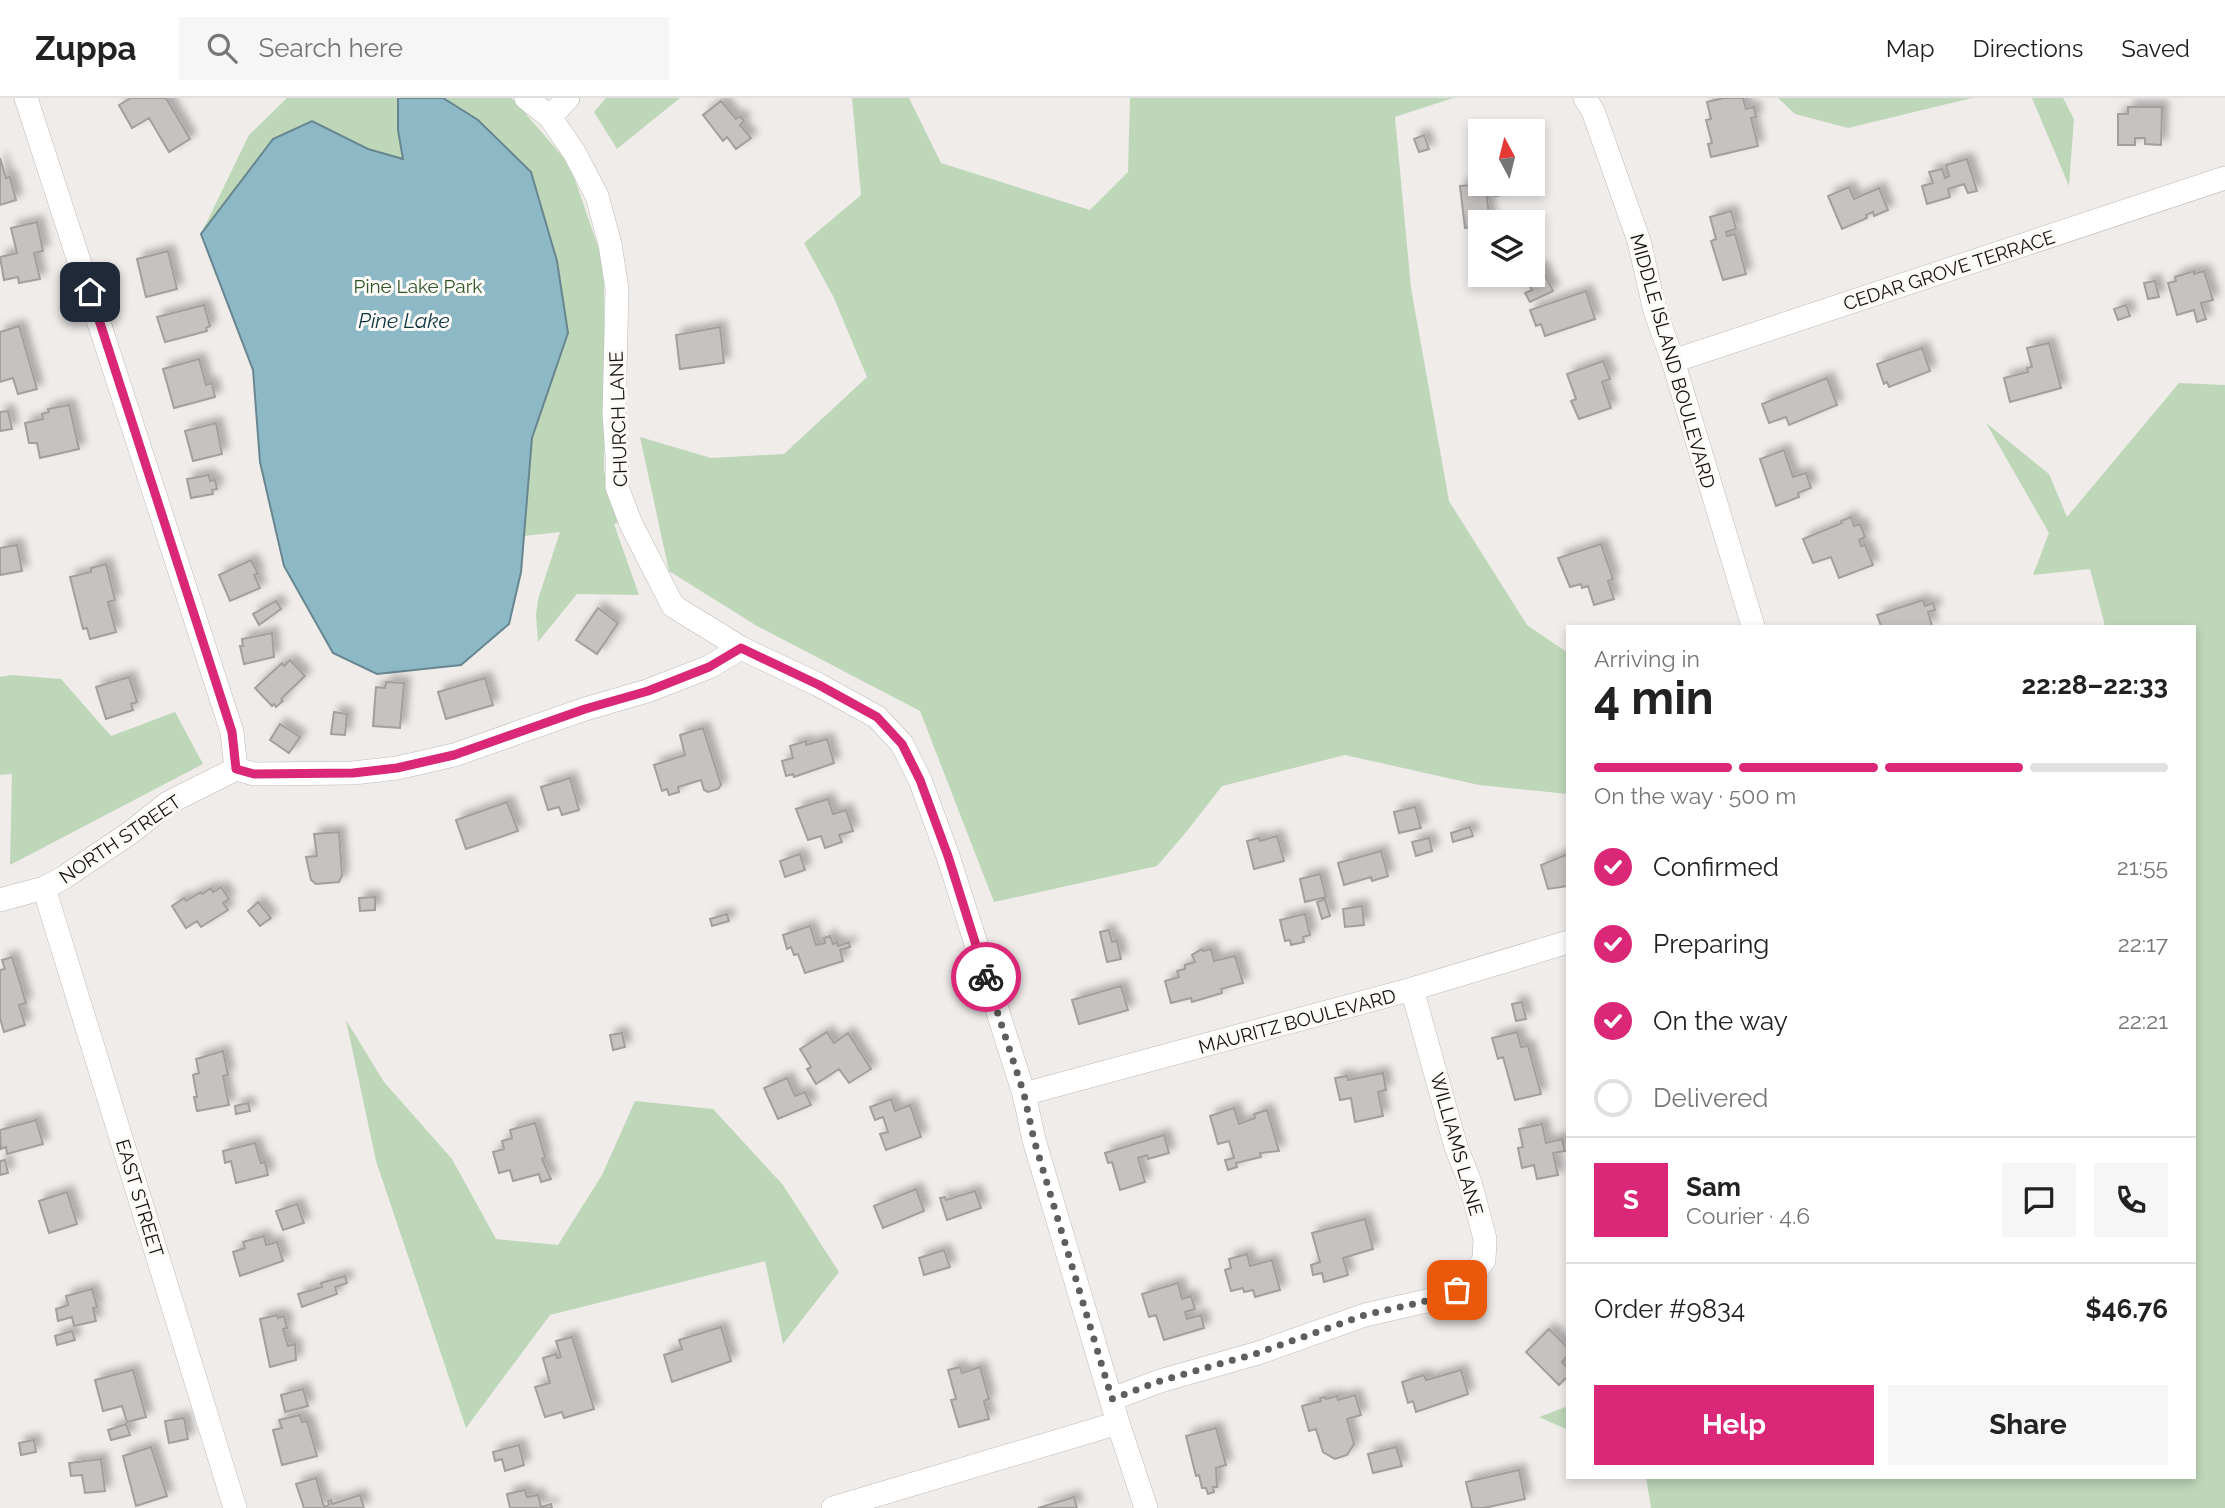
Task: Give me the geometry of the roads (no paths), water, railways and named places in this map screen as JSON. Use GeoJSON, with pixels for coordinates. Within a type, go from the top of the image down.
{"type":"FeatureCollection","features":[{"type":"Feature","properties":{"kind":"street"},"geometry":{"type":"LineString","coordinates":[[26,98],[232,732],[236,769],[254,774],[353,773],[397,768],[454,755],[585,709],[648,691],[709,667],[741,648]]}},
{"type":"Feature","properties":{"kind":"street","name":"CHURCH LANE"},"geometry":{"type":"LineString","coordinates":[[526,98],[550,117],[574,152],[597,196],[610,244],[617,289],[614,414],[617,487],[631,524],[673,606],[741,648],[819,685],[877,717],[902,744],[920,780],[948,856],[1024,1094],[1034,1140],[1146,1508]]}},
{"type":"Feature","properties":{"kind":"street"},"geometry":{"type":"LineString","coordinates":[[550,117],[568,98]]}},
{"type":"Feature","properties":{"kind":"street","name":"MIDDLE ISLAND BOULEVARD"},"geometry":{"type":"LineString","coordinates":[[1585,98],[1593,111],[1639,241],[1655,311],[1673,361],[1752,625]]}},
{"type":"Feature","properties":{"kind":"street","name":"CEDAR GROVE TERRACE"},"geometry":{"type":"LineString","coordinates":[[1673,361],[2225,178]]}},
{"type":"Feature","properties":{"kind":"street","name":"NORTH STREET"},"geometry":{"type":"LineString","coordinates":[[0,901],[44,888],[64,878],[130,833],[168,803],[236,769]]}},
{"type":"Feature","properties":{"kind":"street","name":"EAST STREET"},"geometry":{"type":"LineString","coordinates":[[44,888],[235,1508]]}},
{"type":"Feature","properties":{"kind":"street","name":"MAURITZ BOULEVARD"},"geometry":{"type":"LineString","coordinates":[[1024,1094],[1412,989],[1566,943]]}},
{"type":"Feature","properties":{"kind":"street","name":"WILLIAMS LANE"},"geometry":{"type":"LineString","coordinates":[[1112,1399],[1160,1381],[1258,1353],[1365,1315],[1448,1296],[1469,1281],[1484,1260],[1485,1239],[1412,989]]}},
{"type":"Feature","properties":{"kind":"street"},"geometry":{"type":"LineString","coordinates":[[833,1508],[1118,1423]]}},
{"type":"Feature","properties":{"kind":"water","name":"Pine Lake"},"geometry":{"type":"Polygon","coordinates":[[[398,98],[443,98],[478,120],[531,172],[557,261],[568,333],[532,438],[521,572],[509,624],[461,665],[377,674],[333,653],[284,566],[260,462],[253,370],[201,234],[273,139],[312,121],[368,149],[403,159],[398,130],[398,98]]]}},
{"type":"Feature","properties":{"kind":"park label","name":"Pine Lake Park"},"geometry":{"type":"Point","coordinates":[418,286]}}]}
